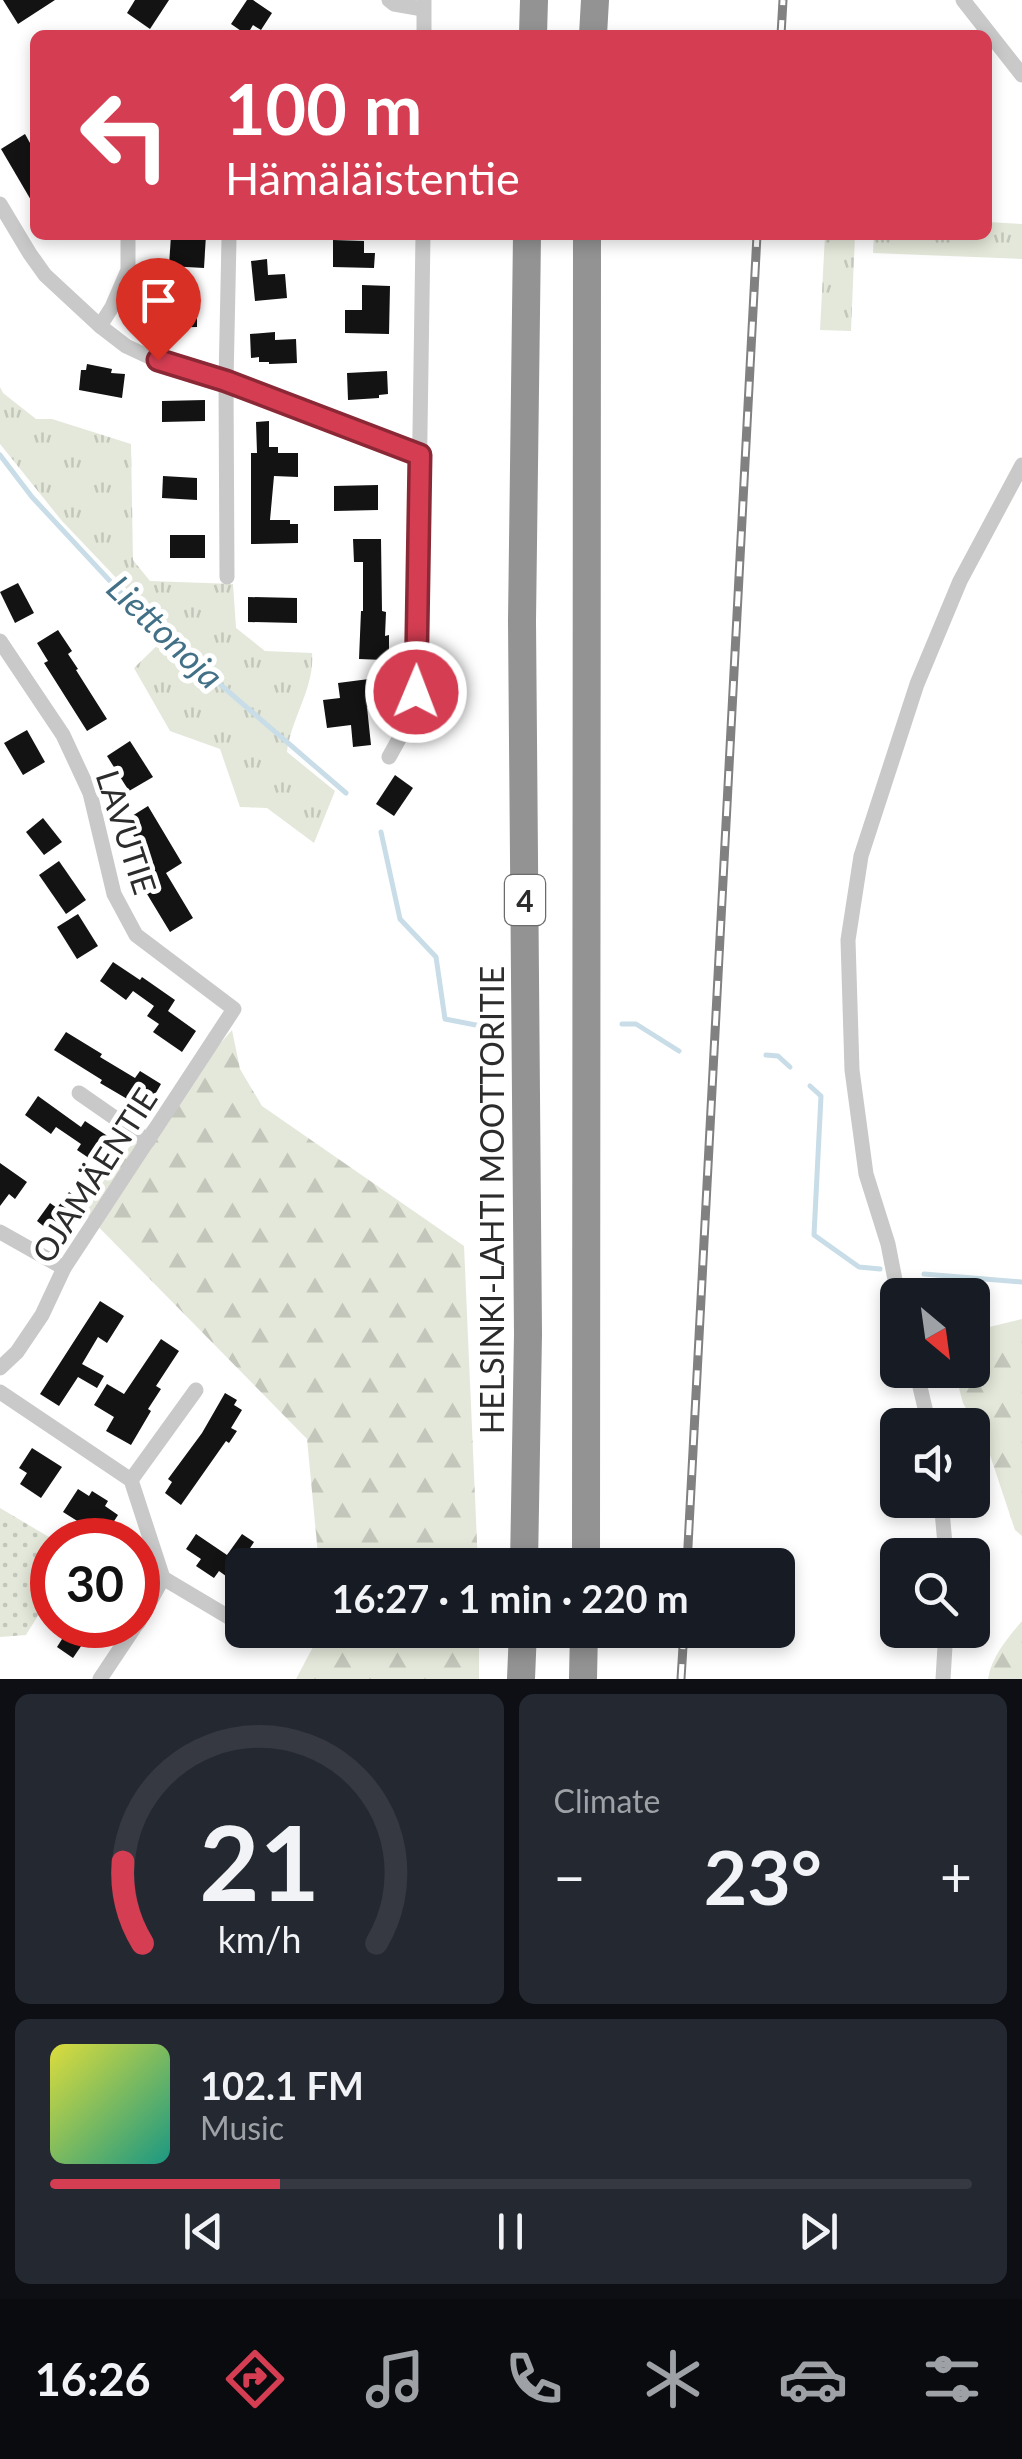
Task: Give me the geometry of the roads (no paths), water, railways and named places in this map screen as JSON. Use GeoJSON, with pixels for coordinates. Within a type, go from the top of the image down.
{"type":"FeatureCollection","features":[{"type":"Feature","properties":{"kind":"highway"},"geometry":{"type":"LineString","coordinates":[[533,30],[534,0]]}},
{"type":"Feature","properties":{"kind":"highway"},"geometry":{"type":"LineString","coordinates":[[594,30],[596,0]]}},
{"type":"Feature","properties":{"kind":"highway","name":"HELSINKI-LAHTI MOOTTORITIE"},"geometry":{"type":"LineString","coordinates":[[524,1548],[528,1296],[522,621],[527,240]]}},
{"type":"Feature","properties":{"kind":"highway","name":"4"},"geometry":{"type":"LineString","coordinates":[[586,1548],[587,240]]}},
{"type":"Feature","properties":{"kind":"highway"},"geometry":{"type":"LineString","coordinates":[[522,1679],[523,1648]]}},
{"type":"Feature","properties":{"kind":"highway"},"geometry":{"type":"LineString","coordinates":[[583,1679],[584,1648]]}},
{"type":"Feature","properties":{"kind":"street"},"geometry":{"type":"LineString","coordinates":[[389,0],[394,4],[424,5]]}},
{"type":"Feature","properties":{"kind":"street"},"geometry":{"type":"LineString","coordinates":[[963,0],[987,30]]}},
{"type":"Feature","properties":{"kind":"street"},"geometry":{"type":"LineString","coordinates":[[992,37],[1022,75]]}},
{"type":"Feature","properties":{"kind":"street"},"geometry":{"type":"LineString","coordinates":[[0,204],[46,275],[126,346],[420,455]]}},
{"type":"Feature","properties":{"kind":"street"},"geometry":{"type":"LineString","coordinates":[[100,326],[128,270],[128,240]]}},
{"type":"Feature","properties":{"kind":"street"},"geometry":{"type":"LineString","coordinates":[[227,577],[228,240]]}},
{"type":"Feature","properties":{"kind":"street"},"geometry":{"type":"LineString","coordinates":[[389,757],[404,730],[416,692],[423,240]]}},
{"type":"Feature","properties":{"kind":"street"},"geometry":{"type":"LineString","coordinates":[[895,1278],[866,1174],[852,1070],[848,940],[861,856],[917,684],[960,580],[1022,465]]}},
{"type":"Feature","properties":{"kind":"street","name":"LAVUTIE"},"geometry":{"type":"LineString","coordinates":[[0,641],[63,734],[90,793],[114,894],[136,935],[234,1010]]}},
{"type":"Feature","properties":{"kind":"street","name":"OJAMÄENTIE"},"geometry":{"type":"LineString","coordinates":[[0,1368],[42,1315],[64,1268],[234,1010]]}},
{"type":"Feature","properties":{"kind":"street"},"geometry":{"type":"LineString","coordinates":[[79,1093],[148,1141]]}},
{"type":"Feature","properties":{"kind":"street"},"geometry":{"type":"LineString","coordinates":[[0,1232],[64,1268]]}},
{"type":"Feature","properties":{"kind":"street"},"geometry":{"type":"LineString","coordinates":[[131,1480],[196,1390]]}},
{"type":"Feature","properties":{"kind":"street"},"geometry":{"type":"LineString","coordinates":[[0,1392],[131,1480],[163,1578],[225,1615]]}},
{"type":"Feature","properties":{"kind":"street"},"geometry":{"type":"LineString","coordinates":[[160,1583],[163,1578]]}},
{"type":"Feature","properties":{"kind":"street"},"geometry":{"type":"LineString","coordinates":[[100,1679],[121,1648]]}},
{"type":"Feature","properties":{"kind":"street"},"geometry":{"type":"LineString","coordinates":[[942,1679],[945,1648]]}},
{"type":"Feature","properties":{"kind":"waterway","name":"Liettonoja"},"geometry":{"type":"LineString","coordinates":[[0,455],[32,497],[149,623],[346,793]]}},
{"type":"Feature","properties":{"kind":"waterway","name":"Liettonoja"},"geometry":{"type":"LineString","coordinates":[[381,832],[400,919],[436,957],[445,1019],[491,1028]]}},
{"type":"Feature","properties":{"kind":"waterway","name":"Liettonoja"},"geometry":{"type":"LineString","coordinates":[[622,1024],[636,1024],[679,1051]]}},
{"type":"Feature","properties":{"kind":"waterway","name":"Liettonoja"},"geometry":{"type":"LineString","coordinates":[[766,1055],[778,1056],[790,1067]]}},
{"type":"Feature","properties":{"kind":"waterway","name":"Liettonoja"},"geometry":{"type":"LineString","coordinates":[[810,1086],[821,1096],[814,1235],[859,1267],[880,1269]]}},
{"type":"Feature","properties":{"kind":"waterway","name":"Liettonoja"},"geometry":{"type":"LineString","coordinates":[[924,1274],[1022,1282]]}},
{"type":"Feature","properties":{"kind":"railway"},"geometry":{"type":"LineString","coordinates":[[781,30],[783,0]]}},
{"type":"Feature","properties":{"kind":"railway"},"geometry":{"type":"LineString","coordinates":[[688,1548],[757,240]]}},
{"type":"Feature","properties":{"kind":"railway"},"geometry":{"type":"LineString","coordinates":[[681,1679],[683,1648]]}}]}
